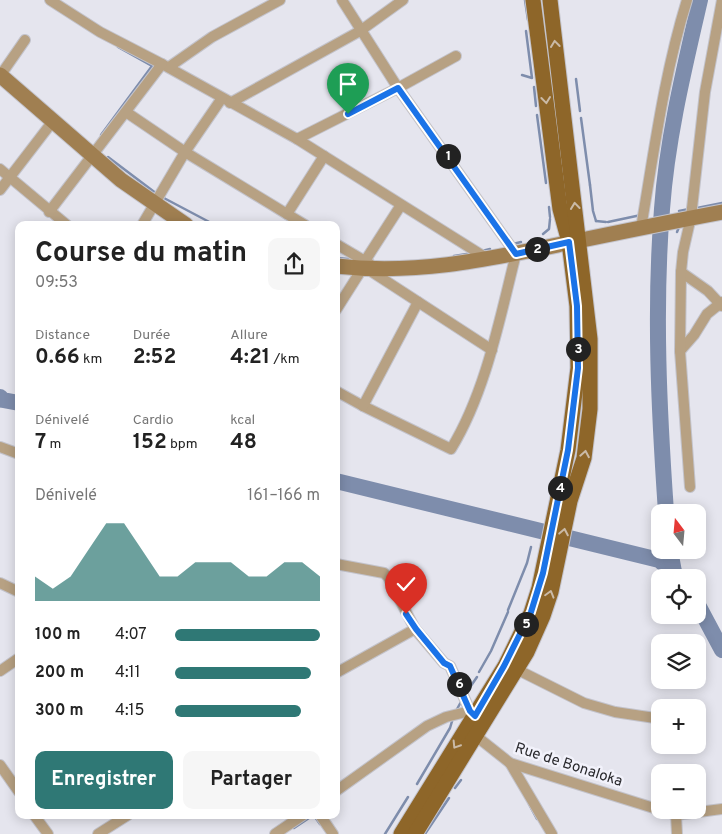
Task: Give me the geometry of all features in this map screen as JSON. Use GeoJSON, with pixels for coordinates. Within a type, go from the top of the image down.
{"type":"FeatureCollection","features":[{"type":"Feature","properties":{"kind":"main road"},"geometry":{"type":"LineString","coordinates":[[533,0],[560,209],[574,242]]}},
{"type":"Feature","properties":{"kind":"main road"},"geometry":{"type":"LineString","coordinates":[[415,834],[476,736],[476,716],[516,669],[527,652],[543,616],[564,499],[578,368],[577,306],[574,242],[550,0]]}},
{"type":"Feature","properties":{"kind":"main road"},"geometry":{"type":"LineString","coordinates":[[0,75],[121,180],[180,221]]}},
{"type":"Feature","properties":{"kind":"main road"},"geometry":{"type":"LineString","coordinates":[[340,266],[369,268],[433,267],[488,260],[722,212]]}},
{"type":"Feature","properties":{"kind":"main road"},"geometry":{"type":"LineString","coordinates":[[401,834],[476,716],[504,666],[528,619],[539,588],[552,561]]}},
{"type":"Feature","properties":{"kind":"street"},"geometry":{"type":"LineString","coordinates":[[50,0],[100,32],[165,65],[226,101],[297,139],[488,260]]}},
{"type":"Feature","properties":{"kind":"street"},"geometry":{"type":"LineString","coordinates":[[340,393],[451,449],[475,399],[492,350],[516,254],[398,88],[342,0]]}},
{"type":"Feature","properties":{"kind":"street"},"geometry":{"type":"LineString","coordinates":[[144,221],[186,152],[226,101],[360,30],[402,0]]}},
{"type":"Feature","properties":{"kind":"street"},"geometry":{"type":"LineString","coordinates":[[646,227],[656,135],[678,28],[687,0]]}},
{"type":"Feature","properties":{"kind":"street"},"geometry":{"type":"LineString","coordinates":[[690,487],[680,350],[681,272],[686,219],[705,92],[722,0]]}},
{"type":"Feature","properties":{"kind":"street"},"geometry":{"type":"LineString","coordinates":[[49,212],[92,155],[165,65],[272,2]]}},
{"type":"Feature","properties":{"kind":"street"},"geometry":{"type":"LineString","coordinates":[[0,75],[25,40]]}},
{"type":"Feature","properties":{"kind":"street"},"geometry":{"type":"LineString","coordinates":[[297,139],[398,88],[456,56]]}},
{"type":"Feature","properties":{"kind":"street"},"geometry":{"type":"LineString","coordinates":[[126,112],[186,152],[299,221]]}},
{"type":"Feature","properties":{"kind":"street"},"geometry":{"type":"LineString","coordinates":[[0,190],[54,121]]}},
{"type":"Feature","properties":{"kind":"street"},"geometry":{"type":"LineString","coordinates":[[288,214],[324,156]]}},
{"type":"Feature","properties":{"kind":"street"},"geometry":{"type":"LineString","coordinates":[[0,169],[61,221]]}},
{"type":"Feature","properties":{"kind":"street"},"geometry":{"type":"LineString","coordinates":[[340,305],[369,268],[401,205]]}},
{"type":"Feature","properties":{"kind":"street"},"geometry":{"type":"LineString","coordinates":[[340,247],[418,302],[492,350]]}},
{"type":"Feature","properties":{"kind":"street"},"geometry":{"type":"LineString","coordinates":[[680,350],[694,336],[707,314],[721,304],[708,291],[681,272]]}},
{"type":"Feature","properties":{"kind":"street"},"geometry":{"type":"LineString","coordinates":[[362,406],[418,302]]}},
{"type":"Feature","properties":{"kind":"street"},"geometry":{"type":"LineString","coordinates":[[0,447],[15,453]]}},
{"type":"Feature","properties":{"kind":"street"},"geometry":{"type":"LineString","coordinates":[[340,565],[384,573],[388,577],[416,629],[444,663],[450,666],[476,716],[446,717],[426,726],[340,789]]}},
{"type":"Feature","properties":{"kind":"street"},"geometry":{"type":"LineString","coordinates":[[0,583],[15,590]]}},
{"type":"Feature","properties":{"kind":"street"},"geometry":{"type":"LineString","coordinates":[[340,671],[416,629]]}},
{"type":"Feature","properties":{"kind":"street"},"geometry":{"type":"LineString","coordinates":[[0,671],[15,661]]}},
{"type":"Feature","properties":{"kind":"street"},"geometry":{"type":"LineString","coordinates":[[516,669],[584,703],[599,708],[651,717]]}},
{"type":"Feature","properties":{"kind":"street","name":"Rue de Bonaloka"},"geometry":{"type":"LineString","coordinates":[[476,736],[510,763],[651,807]]}},
{"type":"Feature","properties":{"kind":"street"},"geometry":{"type":"LineString","coordinates":[[510,763],[552,834]]}},
{"type":"Feature","properties":{"kind":"street"},"geometry":{"type":"LineString","coordinates":[[0,765],[15,786]]}},
{"type":"Feature","properties":{"kind":"street","name":"Rue de Bonaloka"},"geometry":{"type":"LineString","coordinates":[[706,811],[722,809]]}},
{"type":"Feature","properties":{"kind":"street"},"geometry":{"type":"LineString","coordinates":[[37,819],[48,834]]}},
{"type":"Feature","properties":{"kind":"street"},"geometry":{"type":"LineString","coordinates":[[98,834],[122,819]]}},
{"type":"Feature","properties":{"kind":"street"},"geometry":{"type":"LineString","coordinates":[[275,834],[297,819]]}},
{"type":"Feature","properties":{"kind":"street"},"geometry":{"type":"LineString","coordinates":[[323,819],[333,834]]}},
{"type":"Feature","properties":{"kind":"street"},"geometry":{"type":"LineString","coordinates":[[676,819],[678,834]]}},
{"type":"Feature","properties":{"kind":"waterway"},"geometry":{"type":"LineString","coordinates":[[525,0],[528,20]]}},
{"type":"Feature","properties":{"kind":"waterway"},"geometry":{"type":"LineString","coordinates":[[665,504],[658,360],[658,285],[662,209],[672,130],[700,0]]}},
{"type":"Feature","properties":{"kind":"waterway"},"geometry":{"type":"LineString","coordinates":[[522,75],[532,78],[526,31]]}},
{"type":"Feature","properties":{"kind":"waterway"},"geometry":{"type":"LineString","coordinates":[[101,135],[152,66],[118,47]]}},
{"type":"Feature","properties":{"kind":"waterway"},"geometry":{"type":"LineString","coordinates":[[576,79],[580,111]]}},
{"type":"Feature","properties":{"kind":"waterway"},"geometry":{"type":"LineString","coordinates":[[534,87],[536,106]]}},
{"type":"Feature","properties":{"kind":"waterway"},"geometry":{"type":"LineString","coordinates":[[537,115],[546,183]]}},
{"type":"Feature","properties":{"kind":"waterway"},"geometry":{"type":"LineString","coordinates":[[581,118],[590,185]]}},
{"type":"Feature","properties":{"kind":"waterway"},"geometry":{"type":"LineString","coordinates":[[108,157],[157,194]]}},
{"type":"Feature","properties":{"kind":"waterway"},"geometry":{"type":"LineString","coordinates":[[590,185],[596,221]]}},
{"type":"Feature","properties":{"kind":"waterway"},"geometry":{"type":"LineString","coordinates":[[162,197],[207,221]]}},
{"type":"Feature","properties":{"kind":"waterway"},"geometry":{"type":"LineString","coordinates":[[697,208],[722,203]]}},
{"type":"Feature","properties":{"kind":"waterway"},"geometry":{"type":"LineString","coordinates":[[549,207],[550,217]]}},
{"type":"Feature","properties":{"kind":"waterway"},"geometry":{"type":"LineString","coordinates":[[679,211],[689,209]]}},
{"type":"Feature","properties":{"kind":"waterway"},"geometry":{"type":"LineString","coordinates":[[656,215],[666,213]]}},
{"type":"Feature","properties":{"kind":"waterway"},"geometry":{"type":"LineString","coordinates":[[608,222],[641,215]]}},
{"type":"Feature","properties":{"kind":"waterway"},"geometry":{"type":"LineString","coordinates":[[543,234],[549,229],[550,219]]}},
{"type":"Feature","properties":{"kind":"waterway"},"geometry":{"type":"LineString","coordinates":[[596,221],[606,222]]}},
{"type":"Feature","properties":{"kind":"waterway"},"geometry":{"type":"LineString","coordinates":[[677,232],[679,227]]}},
{"type":"Feature","properties":{"kind":"waterway"},"geometry":{"type":"LineString","coordinates":[[513,244],[521,242]]}},
{"type":"Feature","properties":{"kind":"waterway"},"geometry":{"type":"LineString","coordinates":[[482,251],[490,249]]}},
{"type":"Feature","properties":{"kind":"waterway"},"geometry":{"type":"LineString","coordinates":[[454,256],[473,253]]}},
{"type":"Feature","properties":{"kind":"waterway"},"geometry":{"type":"LineString","coordinates":[[340,258],[348,259]]}},
{"type":"Feature","properties":{"kind":"waterway"},"geometry":{"type":"LineString","coordinates":[[0,397],[3,400],[15,402]]}},
{"type":"Feature","properties":{"kind":"waterway"},"geometry":{"type":"LineString","coordinates":[[340,482],[659,560],[670,569]]}},
{"type":"Feature","properties":{"kind":"waterway"},"geometry":{"type":"LineString","coordinates":[[508,610],[527,563],[531,547]]}},
{"type":"Feature","properties":{"kind":"waterway"},"geometry":{"type":"LineString","coordinates":[[672,559],[673,569]]}},
{"type":"Feature","properties":{"kind":"waterway"},"geometry":{"type":"LineString","coordinates":[[479,672],[491,651],[508,612]]}},
{"type":"Feature","properties":{"kind":"waterway"},"geometry":{"type":"LineString","coordinates":[[706,620],[722,650]]}},
{"type":"Feature","properties":{"kind":"waterway"},"geometry":{"type":"LineString","coordinates":[[466,693],[477,677]]}},
{"type":"Feature","properties":{"kind":"waterway"},"geometry":{"type":"LineString","coordinates":[[456,711],[462,700]]}},
{"type":"Feature","properties":{"kind":"waterway"},"geometry":{"type":"LineString","coordinates":[[417,784],[450,728],[453,718]]}},
{"type":"Feature","properties":{"kind":"waterway"},"geometry":{"type":"LineString","coordinates":[[455,788],[461,780]]}},
{"type":"Feature","properties":{"kind":"waterway"},"geometry":{"type":"LineString","coordinates":[[385,834],[408,797]]}},
{"type":"Feature","properties":{"kind":"waterway"},"geometry":{"type":"LineString","coordinates":[[425,834],[449,798]]}},
{"type":"Feature","properties":{"kind":"waterway"},"geometry":{"type":"LineString","coordinates":[[529,804],[537,819]]}},
{"type":"Feature","properties":{"kind":"waterway"},"geometry":{"type":"LineString","coordinates":[[294,828],[308,819]]}},
{"type":"Feature","properties":{"kind":"waterway"},"geometry":{"type":"LineString","coordinates":[[316,819],[320,824]]}},
{"type":"Feature","properties":{"kind":"route"},"geometry":{"type":"LineString","coordinates":[[348,114],[398,88],[456,167],[516,254],[569,242],[577,306],[578,368],[576,396],[568,450],[543,573],[531,612],[519,640],[475,716],[470,711],[450,666],[444,663],[406,614]]}}]}
